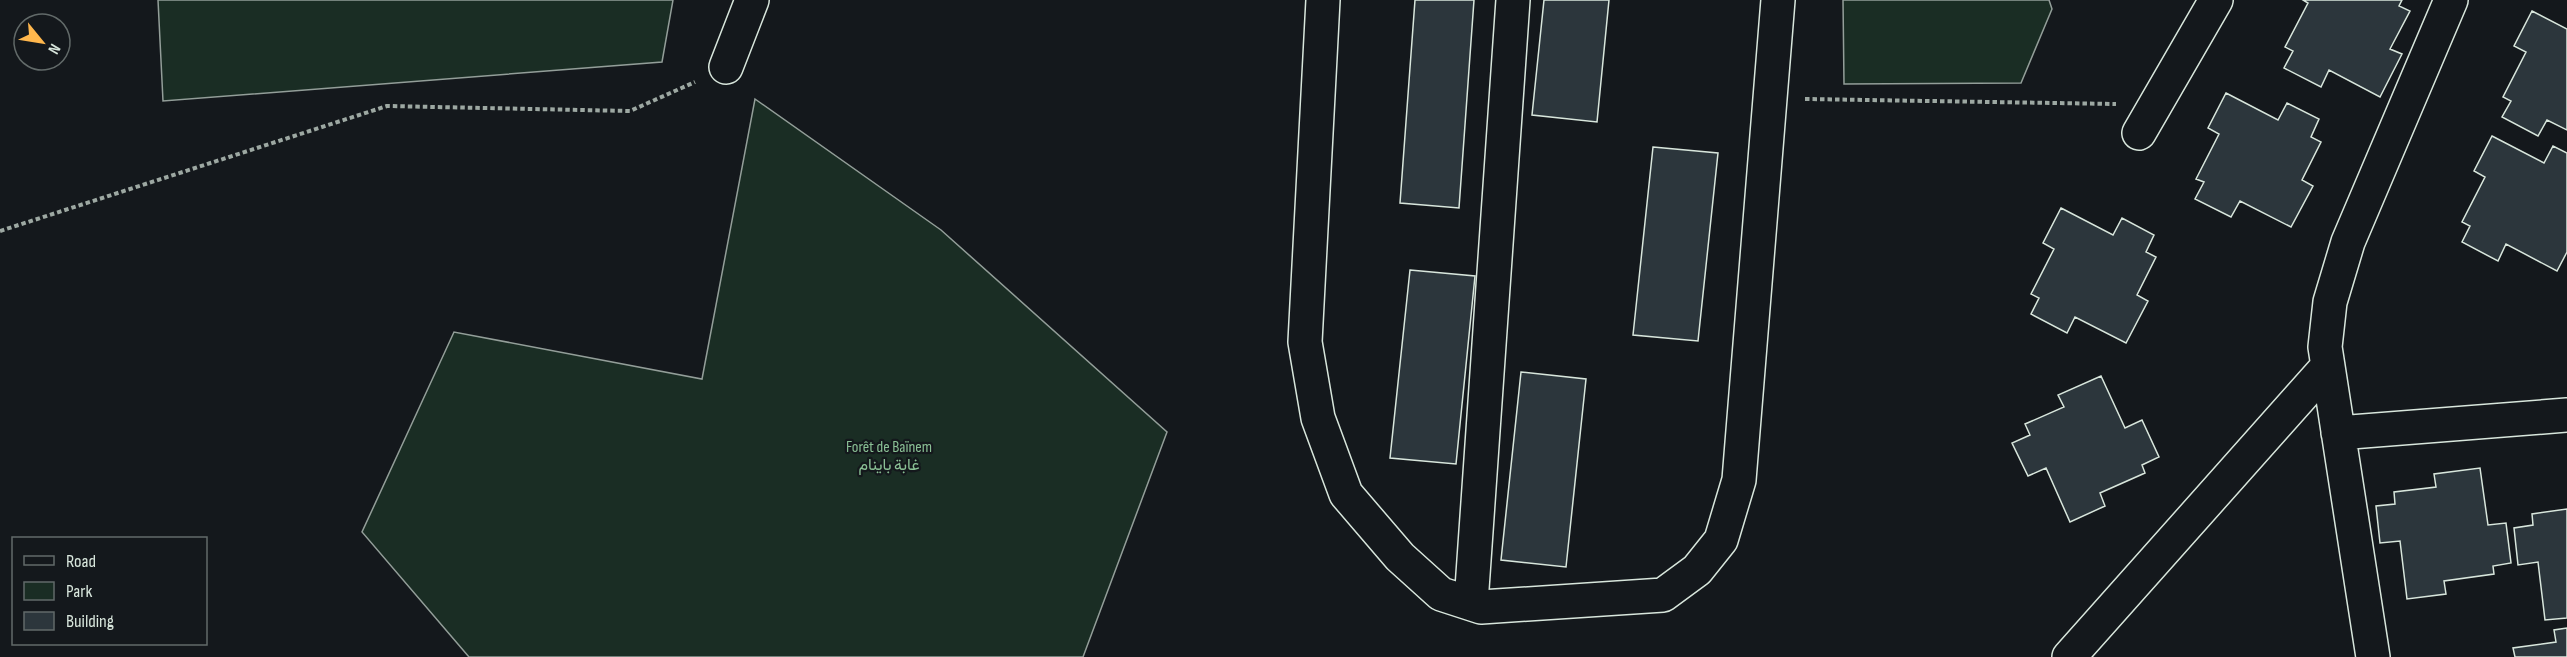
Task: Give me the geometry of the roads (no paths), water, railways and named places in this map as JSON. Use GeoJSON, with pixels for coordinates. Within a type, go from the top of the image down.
{"type":"FeatureCollection","features":[{"type":"Feature","properties":{"kind":"street"},"geometry":{"type":"LineString","coordinates":[[726,67],[752,0]]}},
{"type":"Feature","properties":{"kind":"street"},"geometry":{"type":"LineString","coordinates":[[1323,0],[1305,342],[1318,418],[1346,494],[1400,556],[1442,594],[1481,607],[1663,595],[1697,570],[1721,540],[1739,480],[1778,0]]}},
{"type":"Feature","properties":{"kind":"street"},"geometry":{"type":"LineString","coordinates":[[1471,603],[1513,0]]}},
{"type":"Feature","properties":{"kind":"street"},"geometry":{"type":"LineString","coordinates":[[2139,133],[2216,0]]}},
{"type":"Feature","properties":{"kind":"street"},"geometry":{"type":"LineString","coordinates":[[2373,657],[2325,347],[2330,302],[2348,242],[2451,0]]}},
{"type":"Feature","properties":{"kind":"street"},"geometry":{"type":"LineString","coordinates":[[2069,657],[2328,366]]}},
{"type":"Feature","properties":{"kind":"street"},"geometry":{"type":"LineString","coordinates":[[2338,433],[2567,415]]}},
{"type":"Feature","properties":{"kind":"park label","name":"Forêt de Baïnem غابة باينام"},"geometry":{"type":"Point","coordinates":[889,455]}}]}
